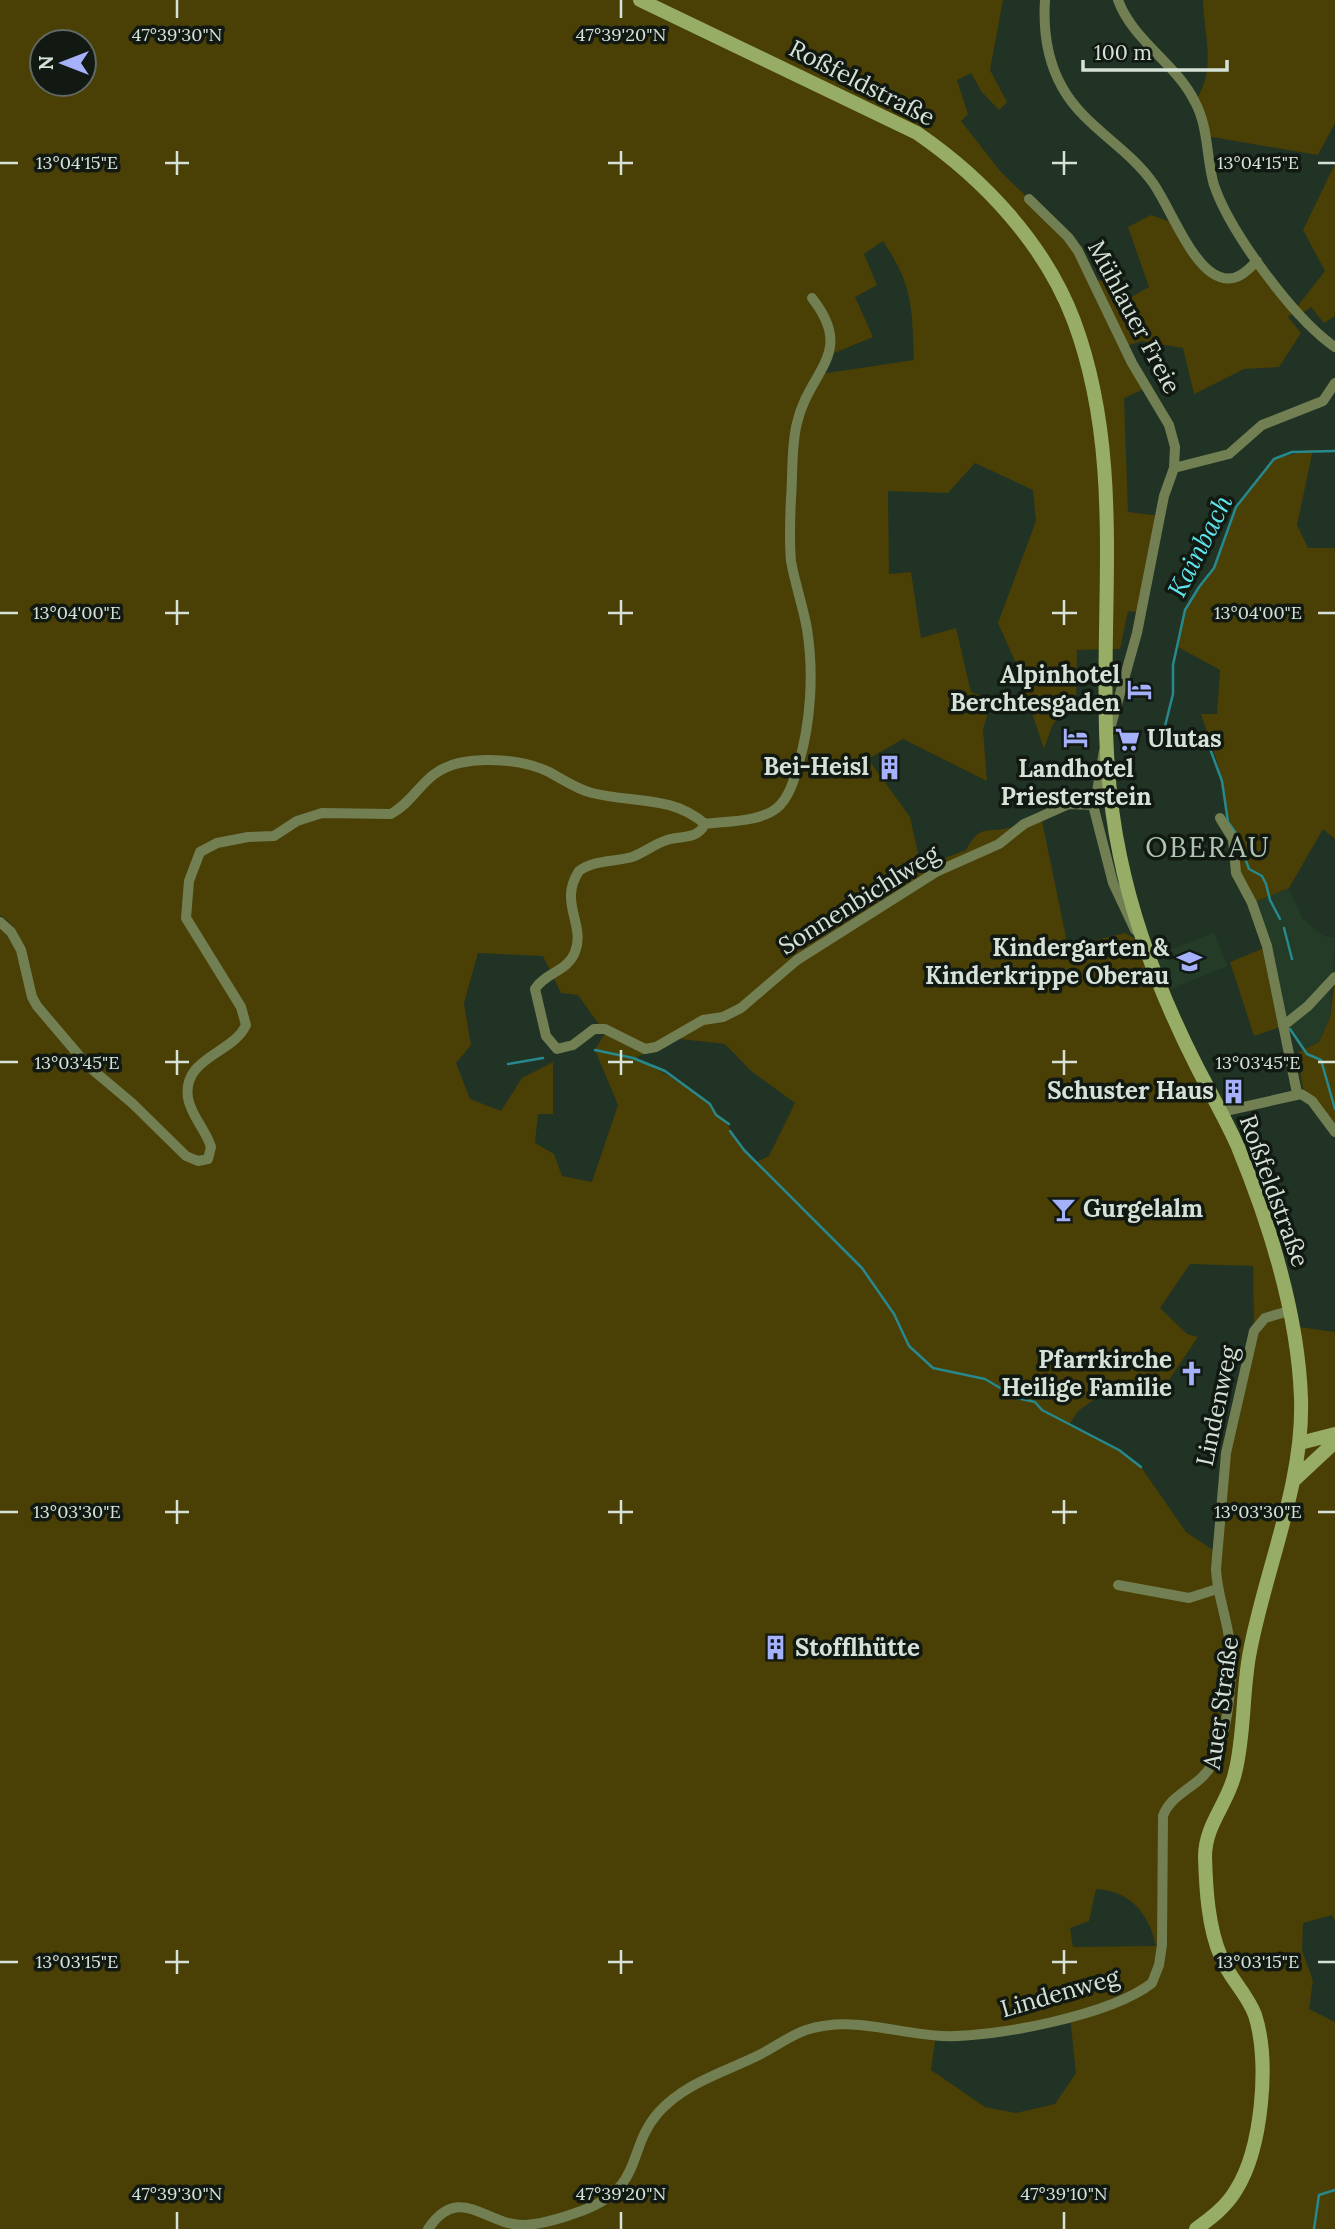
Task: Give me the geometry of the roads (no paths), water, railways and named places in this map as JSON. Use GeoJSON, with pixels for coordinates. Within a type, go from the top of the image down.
{"type":"FeatureCollection","features":[{"type":"Feature","properties":{"kind":"main road","name":"Roßfeldstraße"},"geometry":{"type":"LineString","coordinates":[[640,0],[917,133],[939,148],[995,198],[1027,237],[1071,313],[1090,366],[1105,444],[1108,736],[1112,811],[1120,858],[1144,944],[1182,1036],[1238,1147],[1267,1229],[1289,1311],[1300,1378],[1300,1443]]}},
{"type":"Feature","properties":{"kind":"main road"},"geometry":{"type":"LineString","coordinates":[[1301,1416],[1333,1437]]}},
{"type":"Feature","properties":{"kind":"main road"},"geometry":{"type":"LineString","coordinates":[[1300,1443],[1333,1437]]}},
{"type":"Feature","properties":{"kind":"main road"},"geometry":{"type":"LineString","coordinates":[[1292,1482],[1322,1453],[1333,1437]]}},
{"type":"Feature","properties":{"kind":"main road"},"geometry":{"type":"LineString","coordinates":[[1300,1443],[1315,1453],[1322,1453]]}},
{"type":"Feature","properties":{"kind":"main road","name":"Auer Straße"},"geometry":{"type":"LineString","coordinates":[[1196,2229],[1229,2202],[1241,2182],[1258,2117],[1262,2062],[1257,2022],[1252,2006],[1219,1954],[1211,1920],[1205,1853],[1211,1824],[1236,1772],[1250,1649],[1300,1443]]}},
{"type":"Feature","properties":{"kind":"street"},"geometry":{"type":"LineString","coordinates":[[1045,0],[1045,34],[1049,56],[1057,77],[1076,109],[1143,168],[1190,247],[1211,271],[1230,279],[1242,275],[1257,261]]}},
{"type":"Feature","properties":{"kind":"street"},"geometry":{"type":"LineString","coordinates":[[1118,0],[1133,26],[1174,69],[1195,101],[1204,124],[1214,186],[1231,220],[1257,261],[1305,319],[1335,347]]}},
{"type":"Feature","properties":{"kind":"street","name":"Mühlauer Freie"},"geometry":{"type":"LineString","coordinates":[[1029,200],[1068,237],[1084,262],[1132,363],[1169,425],[1175,447],[1174,468],[1164,496],[1137,633],[1108,736]]}},
{"type":"Feature","properties":{"kind":"street","name":"Sonnenbichlweg"},"geometry":{"type":"LineString","coordinates":[[812,298],[826,318],[832,338],[821,371],[797,423],[789,532],[792,562],[807,628],[810,672],[810,701],[800,758],[786,796],[778,808],[766,815],[705,824],[699,833],[691,837],[663,841],[631,857],[597,863],[579,871],[570,897],[578,940],[575,954],[568,964],[535,989],[546,1036],[553,1047],[567,1048],[594,1029],[605,1029],[645,1049],[656,1046],[703,1020],[741,1008],[797,960],[936,872],[999,844],[1024,824],[1069,804],[1093,805]]}},
{"type":"Feature","properties":{"kind":"street"},"geometry":{"type":"LineString","coordinates":[[1174,468],[1229,454],[1262,425],[1323,401],[1335,383]]}},
{"type":"Feature","properties":{"kind":"street","name":"Roßfeldstraße"},"geometry":{"type":"LineString","coordinates":[[1108,736],[1093,805],[1113,883],[1144,944]]}},
{"type":"Feature","properties":{"kind":"street"},"geometry":{"type":"LineString","coordinates":[[0,922],[11,932],[21,950],[32,997],[74,1051],[186,1156],[203,1161],[208,1159],[211,1147],[191,1107],[188,1084],[203,1061],[240,1035],[246,1025],[241,1007],[186,918],[193,868],[200,852],[207,846],[248,837],[274,836],[297,821],[322,813],[385,816],[398,810],[430,775],[460,763],[479,761],[535,766],[580,790],[666,803],[705,824]]}},
{"type":"Feature","properties":{"kind":"street"},"geometry":{"type":"LineString","coordinates":[[1220,818],[1233,839],[1236,873],[1252,903],[1267,947],[1297,1093]]}},
{"type":"Feature","properties":{"kind":"street"},"geometry":{"type":"LineString","coordinates":[[1283,1026],[1308,1006],[1335,977]]}},
{"type":"Feature","properties":{"kind":"street"},"geometry":{"type":"LineString","coordinates":[[1221,1112],[1297,1093],[1311,1101],[1335,1132]]}},
{"type":"Feature","properties":{"kind":"street","name":"Lindenweg"},"geometry":{"type":"LineString","coordinates":[[428,2229],[443,2211],[451,2208],[471,2208],[522,2225],[555,2219],[604,2200],[625,2179],[652,2123],[667,2104],[697,2084],[805,2031],[855,2024],[942,2036],[994,2033],[1108,2004],[1152,1983],[1159,1965],[1162,1945],[1163,1816],[1169,1804],[1198,1782],[1210,1767],[1226,1713],[1229,1639],[1217,1589],[1216,1553],[1226,1453],[1255,1331],[1265,1318],[1289,1311]]}},
{"type":"Feature","properties":{"kind":"street"},"geometry":{"type":"LineString","coordinates":[[1118,1585],[1189,1598],[1217,1589]]}},
{"type":"Feature","properties":{"kind":"waterway","name":"Kainbach"},"geometry":{"type":"LineString","coordinates":[[1280,919],[1262,876],[1249,869],[1236,833],[1228,822],[1222,781],[1209,746],[1177,747],[1171,742],[1165,726],[1173,694],[1173,665],[1185,610],[1214,568],[1236,507],[1274,459],[1292,452],[1335,451]]}},
{"type":"Feature","properties":{"kind":"waterway","name":"Kainbach"},"geometry":{"type":"LineString","coordinates":[[1284,928],[1292,959]]}},
{"type":"Feature","properties":{"kind":"waterway","name":"Kainbach"},"geometry":{"type":"LineString","coordinates":[[1290,1029],[1307,1054],[1321,1060],[1335,1109]]}},
{"type":"Feature","properties":{"kind":"waterway"},"geometry":{"type":"LineString","coordinates":[[595,1050],[633,1058],[665,1071],[710,1104],[716,1115],[729,1124]]}},
{"type":"Feature","properties":{"kind":"waterway"},"geometry":{"type":"LineString","coordinates":[[508,1064],[543,1058]]}},
{"type":"Feature","properties":{"kind":"waterway"},"geometry":{"type":"LineString","coordinates":[[730,1131],[744,1150],[862,1268],[894,1314],[909,1346],[933,1368],[985,1379],[1017,1398],[1035,1402],[1042,1410],[1119,1450],[1141,1467]]}},
{"type":"Feature","properties":{"kind":"waterway","name":"Kainbach"},"geometry":{"type":"LineString","coordinates":[[1314,2229],[1319,2195],[1335,2190]]}},
{"type":"Feature","properties":{"kind":"place","name":"Alpinhotel Berchtesgaden"},"geometry":{"type":"Point","coordinates":[1140,689]}},
{"type":"Feature","properties":{"kind":"place","name":"Landhotel Priesterstein"},"geometry":{"type":"Point","coordinates":[1076,738]}},
{"type":"Feature","properties":{"kind":"place","name":"Ulutas"},"geometry":{"type":"Point","coordinates":[1127,739]}},
{"type":"Feature","properties":{"kind":"place","name":"Bei-Heisl"},"geometry":{"type":"Point","coordinates":[889,767]}},
{"type":"Feature","properties":{"kind":"place","name":"Kindergarten & Kinderkrippe Oberau"},"geometry":{"type":"Point","coordinates":[1189,962]}},
{"type":"Feature","properties":{"kind":"place","name":"Schuster Haus"},"geometry":{"type":"Point","coordinates":[1234,1091]}},
{"type":"Feature","properties":{"kind":"place","name":"Gurgelalm"},"geometry":{"type":"Point","coordinates":[1063,1209]}},
{"type":"Feature","properties":{"kind":"place","name":"Pfarrkirche Heilige Familie"},"geometry":{"type":"Point","coordinates":[1192,1374]}},
{"type":"Feature","properties":{"kind":"place","name":"Stofflhütte"},"geometry":{"type":"Point","coordinates":[775,1648]}},
{"type":"Feature","properties":{"kind":"district","name":"OBERAU"},"geometry":{"type":"Point","coordinates":[1208,847]}}]}
